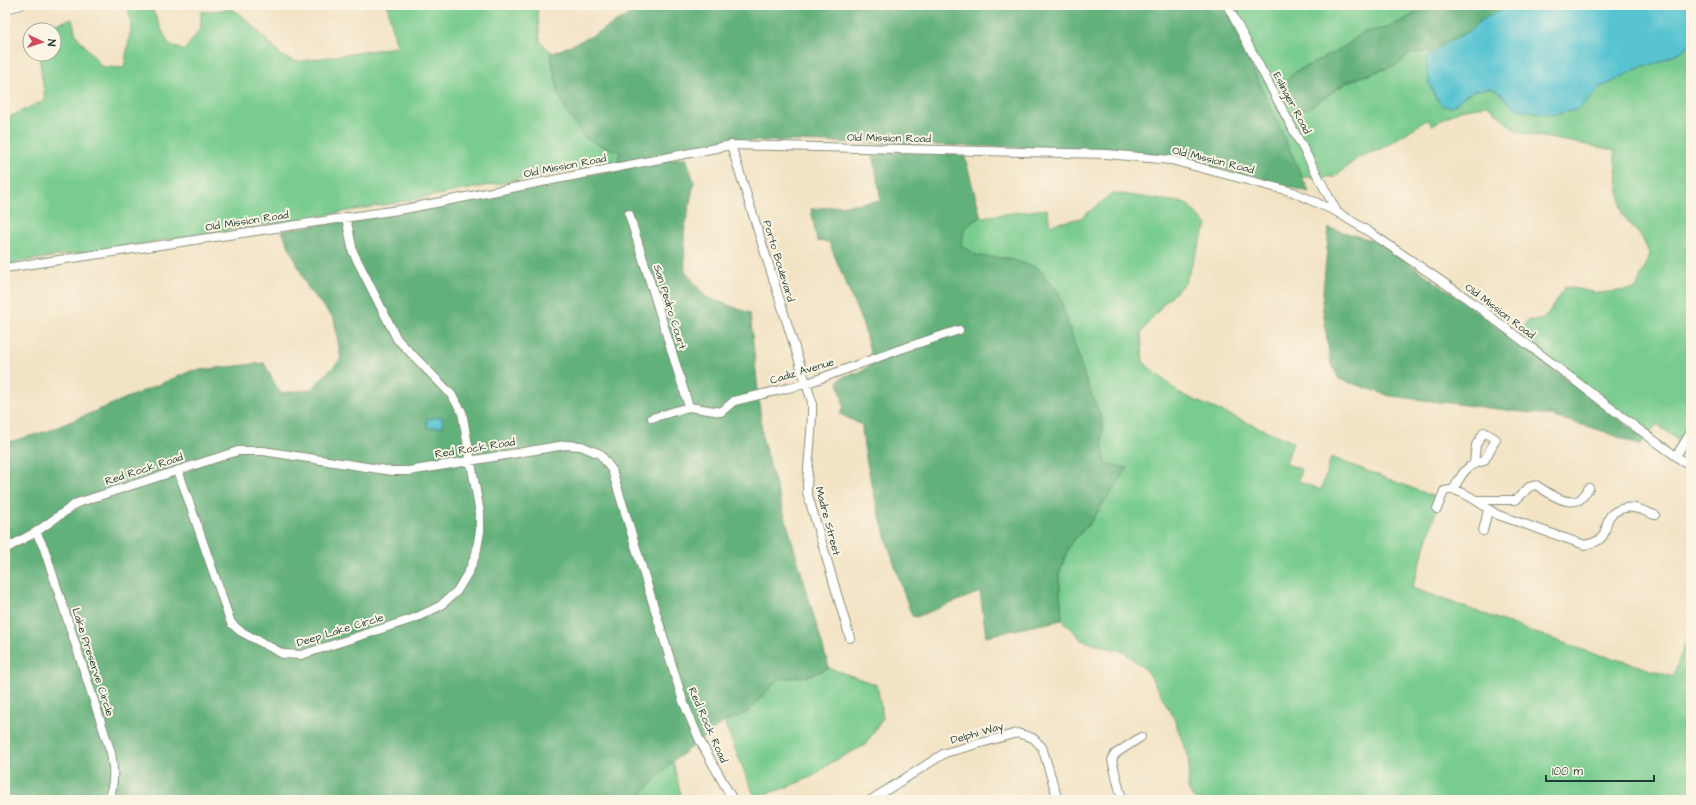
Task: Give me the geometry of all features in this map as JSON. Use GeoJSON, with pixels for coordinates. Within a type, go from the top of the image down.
{"type":"FeatureCollection","features":[{"type":"Feature","properties":{"kind":"street"},"geometry":{"type":"LineString","coordinates":[[5,9],[21,5]]}},
{"type":"Feature","properties":{"kind":"street","name":"Eslinger Road"},"geometry":{"type":"LineString","coordinates":[[1227,5],[1337,212]]}},
{"type":"Feature","properties":{"kind":"street","name":"Old Mission Road"},"geometry":{"type":"LineString","coordinates":[[5,268],[405,209],[731,145],[1107,154],[1171,160],[1293,192],[1337,212],[1374,235],[1464,297],[1630,424],[1691,466]]}},
{"type":"Feature","properties":{"kind":"street","name":"Porto Boulevard"},"geometry":{"type":"LineString","coordinates":[[731,145],[806,384]]}},
{"type":"Feature","properties":{"kind":"street","name":"San Pedro Court"},"geometry":{"type":"LineString","coordinates":[[629,214],[689,407]]}},
{"type":"Feature","properties":{"kind":"street","name":"Deep Lake Circle"},"geometry":{"type":"LineString","coordinates":[[178,470],[231,623],[240,631],[283,654],[301,655],[415,618],[440,606],[457,591],[469,571],[476,554],[480,531],[480,513],[462,412],[451,394],[397,339],[353,252],[346,217]]}},
{"type":"Feature","properties":{"kind":"street","name":"Cadiz Avenue"},"geometry":{"type":"LineString","coordinates":[[652,418],[689,407],[722,412],[734,401],[806,384],[901,349],[959,330]]}},
{"type":"Feature","properties":{"kind":"street","name":"Madre Street"},"geometry":{"type":"LineString","coordinates":[[806,384],[812,402],[812,419],[807,468],[807,492],[850,638]]}},
{"type":"Feature","properties":{"kind":"street"},"geometry":{"type":"LineString","coordinates":[[1676,456],[1691,432]]}},
{"type":"Feature","properties":{"kind":"street","name":"Red Rock Road"},"geometry":{"type":"LineString","coordinates":[[5,549],[36,532],[78,503],[238,451],[263,451],[392,471],[409,471],[565,445],[581,446],[600,454],[612,470],[683,701],[700,740],[732,799]]}},
{"type":"Feature","properties":{"kind":"street"},"geometry":{"type":"LineString","coordinates":[[1453,490],[1463,472],[1474,463]]}},
{"type":"Feature","properties":{"kind":"street"},"geometry":{"type":"LineString","coordinates":[[1477,500],[1516,500],[1529,487],[1536,485],[1559,499],[1571,502],[1580,499],[1589,488]]}},
{"type":"Feature","properties":{"kind":"street"},"geometry":{"type":"LineString","coordinates":[[1437,510],[1444,491],[1453,490],[1477,500],[1488,510],[1498,515],[1585,545],[1596,542],[1602,537],[1607,529],[1608,520],[1612,513],[1621,509],[1633,508],[1655,515]]}},
{"type":"Feature","properties":{"kind":"street"},"geometry":{"type":"LineString","coordinates":[[1483,531],[1488,510]]}},
{"type":"Feature","properties":{"kind":"street","name":"Lake Preserve Circle"},"geometry":{"type":"LineString","coordinates":[[36,532],[44,548],[111,754],[114,769],[113,789],[108,800]]}},
{"type":"Feature","properties":{"kind":"street","name":"Delphi Way"},"geometry":{"type":"LineString","coordinates":[[870,800],[945,754],[1017,733],[1033,738],[1042,747],[1058,800]]}},
{"type":"Feature","properties":{"kind":"street"},"geometry":{"type":"LineString","coordinates":[[1122,800],[1112,760],[1115,754],[1141,737]]}},
{"type":"Feature","properties":{"kind":"green space"},"geometry":{"type":"Polygon","coordinates":[[[130,5],[150,5],[168,43],[184,51],[201,28],[201,12],[232,9],[246,19],[282,56],[294,61],[302,61],[397,47],[387,5],[537,5],[540,41],[550,51],[559,96],[599,145],[620,152],[618,163],[279,223],[5,264],[5,119],[45,100],[40,62],[62,62],[62,22],[72,19],[76,35],[102,67],[124,68],[131,29],[129,12],[130,5]]]}},
{"type":"Feature","properties":{"kind":"green space"},"geometry":{"type":"Polygon","coordinates":[[[646,5],[1237,5],[1240,12],[1229,17],[1309,192],[1171,156],[1107,150],[794,141],[731,141],[618,163],[620,152],[599,145],[583,136],[568,115],[559,96],[550,51],[553,53],[592,36],[646,5]]]}},
{"type":"Feature","properties":{"kind":"green space"},"geometry":{"type":"Polygon","coordinates":[[[1237,5],[1432,5],[1388,28],[1363,32],[1347,45],[1295,72],[1309,108],[1348,82],[1399,64],[1408,54],[1430,51],[1433,53],[1427,58],[1429,80],[1432,92],[1440,102],[1452,107],[1464,96],[1475,90],[1491,88],[1501,93],[1505,99],[1518,109],[1553,115],[1576,110],[1588,101],[1600,88],[1643,66],[1653,65],[1682,51],[1691,43],[1691,451],[1657,424],[1650,433],[1520,336],[1527,321],[1545,318],[1565,287],[1599,293],[1636,289],[1650,254],[1642,238],[1622,214],[1614,150],[1517,132],[1488,105],[1460,110],[1432,125],[1428,119],[1381,149],[1359,157],[1334,177],[1302,177],[1229,17],[1240,12],[1237,5]]]}},
{"type":"Feature","properties":{"kind":"green space"},"geometry":{"type":"Polygon","coordinates":[[[1432,5],[1509,5],[1477,23],[1471,30],[1447,42],[1433,53],[1430,51],[1408,54],[1399,64],[1348,81],[1309,108],[1295,113],[1284,83],[1295,72],[1347,45],[1363,32],[1388,28],[1432,5]]]}},
{"type":"Feature","properties":{"kind":"green space"},"geometry":{"type":"Polygon","coordinates":[[[873,152],[964,154],[981,217],[965,227],[961,245],[978,256],[1007,258],[1038,268],[1058,291],[1086,381],[1103,422],[1102,440],[1105,463],[1128,468],[1090,523],[1070,544],[1059,574],[1062,620],[986,636],[980,592],[916,617],[912,616],[877,505],[863,441],[862,425],[840,414],[844,407],[838,381],[845,376],[861,372],[873,363],[863,325],[829,242],[817,241],[811,209],[881,201],[873,152]]]}},
{"type":"Feature","properties":{"kind":"green space"},"geometry":{"type":"Polygon","coordinates":[[[686,157],[694,182],[684,233],[685,271],[706,297],[750,313],[763,441],[829,668],[808,676],[778,679],[748,712],[724,722],[673,761],[636,800],[5,800],[5,443],[48,431],[191,371],[264,363],[280,393],[310,390],[341,359],[334,319],[309,290],[282,231],[686,157]]]}},
{"type":"Feature","properties":{"kind":"green space"},"geometry":{"type":"Polygon","coordinates":[[[1113,193],[1186,203],[1207,225],[1185,283],[1163,304],[1141,333],[1143,362],[1180,394],[1293,442],[1286,464],[1301,469],[1298,481],[1321,490],[1331,457],[1440,499],[1412,588],[1594,654],[1610,657],[1673,677],[1691,628],[1691,800],[1195,800],[1188,789],[1189,760],[1174,718],[1148,672],[1124,652],[1082,640],[1062,620],[1059,574],[1070,544],[1090,523],[1127,468],[1105,463],[1102,440],[1103,422],[1086,381],[1058,291],[1007,258],[978,256],[961,245],[965,227],[981,217],[1047,209],[1050,225],[1081,218],[1113,193]]]}},
{"type":"Feature","properties":{"kind":"green space"},"geometry":{"type":"Polygon","coordinates":[[[1329,228],[1378,242],[1466,303],[1645,439],[1640,446],[1606,432],[1548,415],[1390,396],[1339,379],[1330,360],[1322,303],[1329,228]]]}},
{"type":"Feature","properties":{"kind":"green space"},"geometry":{"type":"Polygon","coordinates":[[[829,668],[877,685],[883,718],[865,745],[832,762],[813,776],[785,788],[755,797],[724,722],[748,712],[778,679],[808,676],[829,668]]]}},
{"type":"Feature","properties":{"kind":"green space"},"geometry":{"type":"Polygon","coordinates":[[[673,761],[682,800],[636,800],[673,761]]]}},
{"type":"Feature","properties":{"kind":"water"},"geometry":{"type":"Polygon","coordinates":[[[1509,5],[1691,5],[1691,43],[1682,51],[1653,65],[1643,66],[1600,88],[1588,101],[1576,110],[1553,115],[1518,109],[1505,99],[1501,93],[1491,88],[1475,90],[1464,96],[1452,107],[1443,106],[1435,96],[1430,84],[1427,71],[1427,58],[1447,42],[1471,30],[1477,23],[1509,5]]]}},
{"type":"Feature","properties":{"kind":"water"},"geometry":{"type":"Polygon","coordinates":[[[442,417],[443,426],[428,428],[427,419],[442,417]]]}}]}
